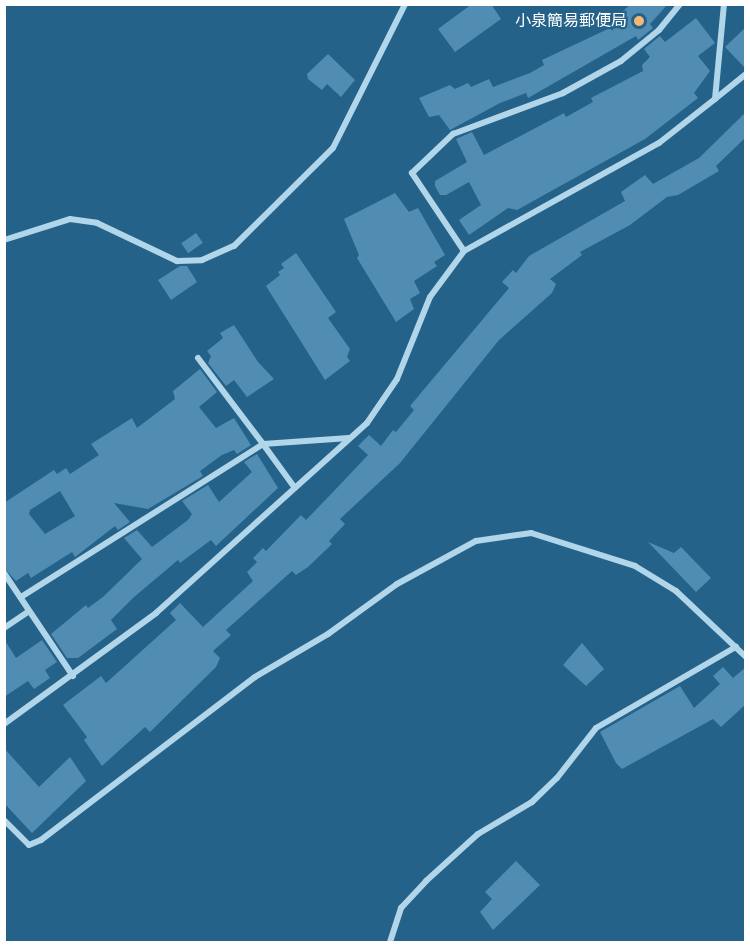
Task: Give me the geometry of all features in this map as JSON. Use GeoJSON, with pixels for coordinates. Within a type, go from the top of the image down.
{"type":"FeatureCollection","features":[{"type":"Feature","properties":{"kind":"street"},"geometry":{"type":"LineString","coordinates":[[4,240],[69,219],[97,224],[177,261],[202,260],[234,246],[333,148],[405,4]]}},
{"type":"Feature","properties":{"kind":"street"},"geometry":{"type":"LineString","coordinates":[[464,251],[412,173],[453,134],[563,93],[621,61],[659,30],[680,4]]}},
{"type":"Feature","properties":{"kind":"street"},"geometry":{"type":"LineString","coordinates":[[715,99],[724,4]]}},
{"type":"Feature","properties":{"kind":"street"},"geometry":{"type":"LineString","coordinates":[[4,724],[73,676],[156,613],[367,423],[396,379],[430,297],[464,251],[659,143],[746,74]]}},
{"type":"Feature","properties":{"kind":"street"},"geometry":{"type":"LineString","coordinates":[[198,358],[295,488]]}},
{"type":"Feature","properties":{"kind":"street"},"geometry":{"type":"LineString","coordinates":[[21,597],[263,444],[349,438]]}},
{"type":"Feature","properties":{"kind":"street"},"geometry":{"type":"LineString","coordinates":[[4,820],[29,845],[41,840],[255,677],[328,634],[397,584],[476,542],[531,533],[635,566],[676,591],[746,657]]}},
{"type":"Feature","properties":{"kind":"street"},"geometry":{"type":"LineString","coordinates":[[4,573],[73,676]]}},
{"type":"Feature","properties":{"kind":"street"},"geometry":{"type":"LineString","coordinates":[[4,628],[29,611]]}},
{"type":"Feature","properties":{"kind":"street"},"geometry":{"type":"LineString","coordinates":[[390,942],[401,908],[426,881],[478,834],[532,802],[557,778],[596,728],[736,647]]}},
{"type":"Feature","properties":{"kind":"building"},"geometry":{"type":"Polygon","coordinates":[[[472,4],[491,4],[501,19],[455,52],[438,29],[472,4]]]}},
{"type":"Feature","properties":{"kind":"building"},"geometry":{"type":"Polygon","coordinates":[[[631,4],[668,4],[650,24],[653,28],[638,40],[636,36],[528,98],[526,93],[500,103],[450,130],[439,115],[429,117],[419,98],[450,85],[455,89],[468,83],[471,87],[489,79],[493,87],[530,73],[544,65],[542,60],[610,28],[608,24],[631,4]]]}},
{"type":"Feature","properties":{"kind":"building"},"geometry":{"type":"Polygon","coordinates":[[[696,18],[715,43],[698,56],[710,71],[694,93],[698,98],[645,139],[517,210],[508,208],[469,235],[459,220],[481,205],[469,182],[446,195],[440,195],[435,186],[435,181],[467,162],[456,139],[472,132],[484,155],[564,113],[566,117],[593,102],[591,98],[643,71],[642,65],[650,57],[644,49],[660,36],[665,42],[696,18]]]}},
{"type":"Feature","properties":{"kind":"building"},"geometry":{"type":"Polygon","coordinates":[[[746,27],[746,69],[725,47],[746,27]]]}},
{"type":"Feature","properties":{"kind":"building"},"geometry":{"type":"Polygon","coordinates":[[[328,54],[355,80],[341,97],[327,84],[322,90],[308,79],[307,74],[328,54]]]}},
{"type":"Feature","properties":{"kind":"building"},"geometry":{"type":"Polygon","coordinates":[[[746,112],[746,137],[716,166],[719,171],[678,195],[667,197],[630,225],[580,252],[582,255],[550,279],[556,284],[552,293],[499,340],[400,463],[340,519],[345,524],[329,541],[332,544],[308,567],[296,575],[292,571],[226,630],[231,635],[213,651],[220,658],[216,667],[150,732],[145,727],[102,766],[84,740],[87,737],[63,705],[101,676],[106,683],[176,620],[170,613],[180,603],[203,627],[253,581],[247,572],[257,562],[253,558],[263,548],[266,551],[301,515],[306,520],[368,455],[358,446],[369,435],[381,446],[393,430],[396,432],[414,410],[410,406],[509,288],[502,282],[513,270],[516,273],[529,256],[625,201],[621,192],[645,175],[653,184],[699,158],[746,112]]]}},
{"type":"Feature","properties":{"kind":"building"},"geometry":{"type":"Polygon","coordinates":[[[395,193],[409,212],[418,208],[445,255],[434,262],[437,266],[414,281],[420,293],[410,299],[414,309],[396,322],[357,258],[359,255],[344,219],[395,193]]]}},
{"type":"Feature","properties":{"kind":"building"},"geometry":{"type":"Polygon","coordinates":[[[196,233],[203,243],[188,253],[181,243],[196,233]]]}},
{"type":"Feature","properties":{"kind":"building"},"geometry":{"type":"Polygon","coordinates":[[[296,253],[336,312],[328,318],[350,349],[347,357],[350,361],[325,380],[266,286],[280,275],[278,272],[284,268],[281,264],[296,253]]]}},
{"type":"Feature","properties":{"kind":"building"},"geometry":{"type":"Polygon","coordinates":[[[180,266],[187,266],[197,282],[171,300],[158,280],[180,266]]]}},
{"type":"Feature","properties":{"kind":"building"},"geometry":{"type":"Polygon","coordinates":[[[234,325],[258,362],[274,379],[247,397],[234,380],[226,386],[208,363],[211,356],[207,351],[223,338],[220,333],[234,325]]]}},
{"type":"Feature","properties":{"kind":"building"},"geometry":{"type":"Polygon","coordinates":[[[200,369],[217,392],[199,407],[216,428],[234,418],[251,445],[237,454],[234,450],[222,455],[200,471],[203,476],[148,509],[114,503],[130,522],[118,530],[115,526],[75,557],[72,552],[31,578],[28,573],[16,581],[4,568],[4,503],[54,470],[57,474],[66,468],[70,474],[99,455],[91,444],[132,418],[137,428],[175,399],[173,391],[200,369]],[[60,491],[30,510],[29,514],[45,534],[75,516],[60,491]]]}},
{"type":"Feature","properties":{"kind":"building"},"geometry":{"type":"Polygon","coordinates":[[[257,454],[278,488],[216,546],[211,540],[180,563],[178,560],[134,597],[111,620],[117,629],[78,658],[67,658],[51,634],[86,605],[88,608],[103,597],[142,559],[124,538],[137,530],[152,547],[188,520],[192,514],[182,501],[208,485],[219,502],[252,472],[244,462],[257,454]]]}},
{"type":"Feature","properties":{"kind":"building"},"geometry":{"type":"Polygon","coordinates":[[[648,542],[674,553],[681,547],[711,578],[696,592],[648,542]]]}},
{"type":"Feature","properties":{"kind":"building"},"geometry":{"type":"Polygon","coordinates":[[[4,639],[16,658],[42,640],[57,662],[45,670],[50,678],[34,689],[28,681],[4,697],[4,639]]]}},
{"type":"Feature","properties":{"kind":"building"},"geometry":{"type":"Polygon","coordinates":[[[582,643],[604,669],[586,686],[563,665],[582,643]]]}},
{"type":"Feature","properties":{"kind":"building"},"geometry":{"type":"Polygon","coordinates":[[[723,667],[733,678],[746,667],[746,704],[721,727],[713,719],[622,769],[616,763],[600,732],[680,686],[694,708],[720,684],[713,676],[723,667]]]}},
{"type":"Feature","properties":{"kind":"building"},"geometry":{"type":"Polygon","coordinates":[[[4,748],[39,787],[70,757],[86,781],[32,833],[4,803],[4,748]]]}},
{"type":"Feature","properties":{"kind":"building"},"geometry":{"type":"Polygon","coordinates":[[[516,861],[540,885],[493,930],[480,912],[492,899],[485,892],[516,861]]]}},
{"type":"Feature","properties":{"kind":"place","name":"小泉簡易郵便局"},"geometry":{"type":"Point","coordinates":[639,21]}}]}
